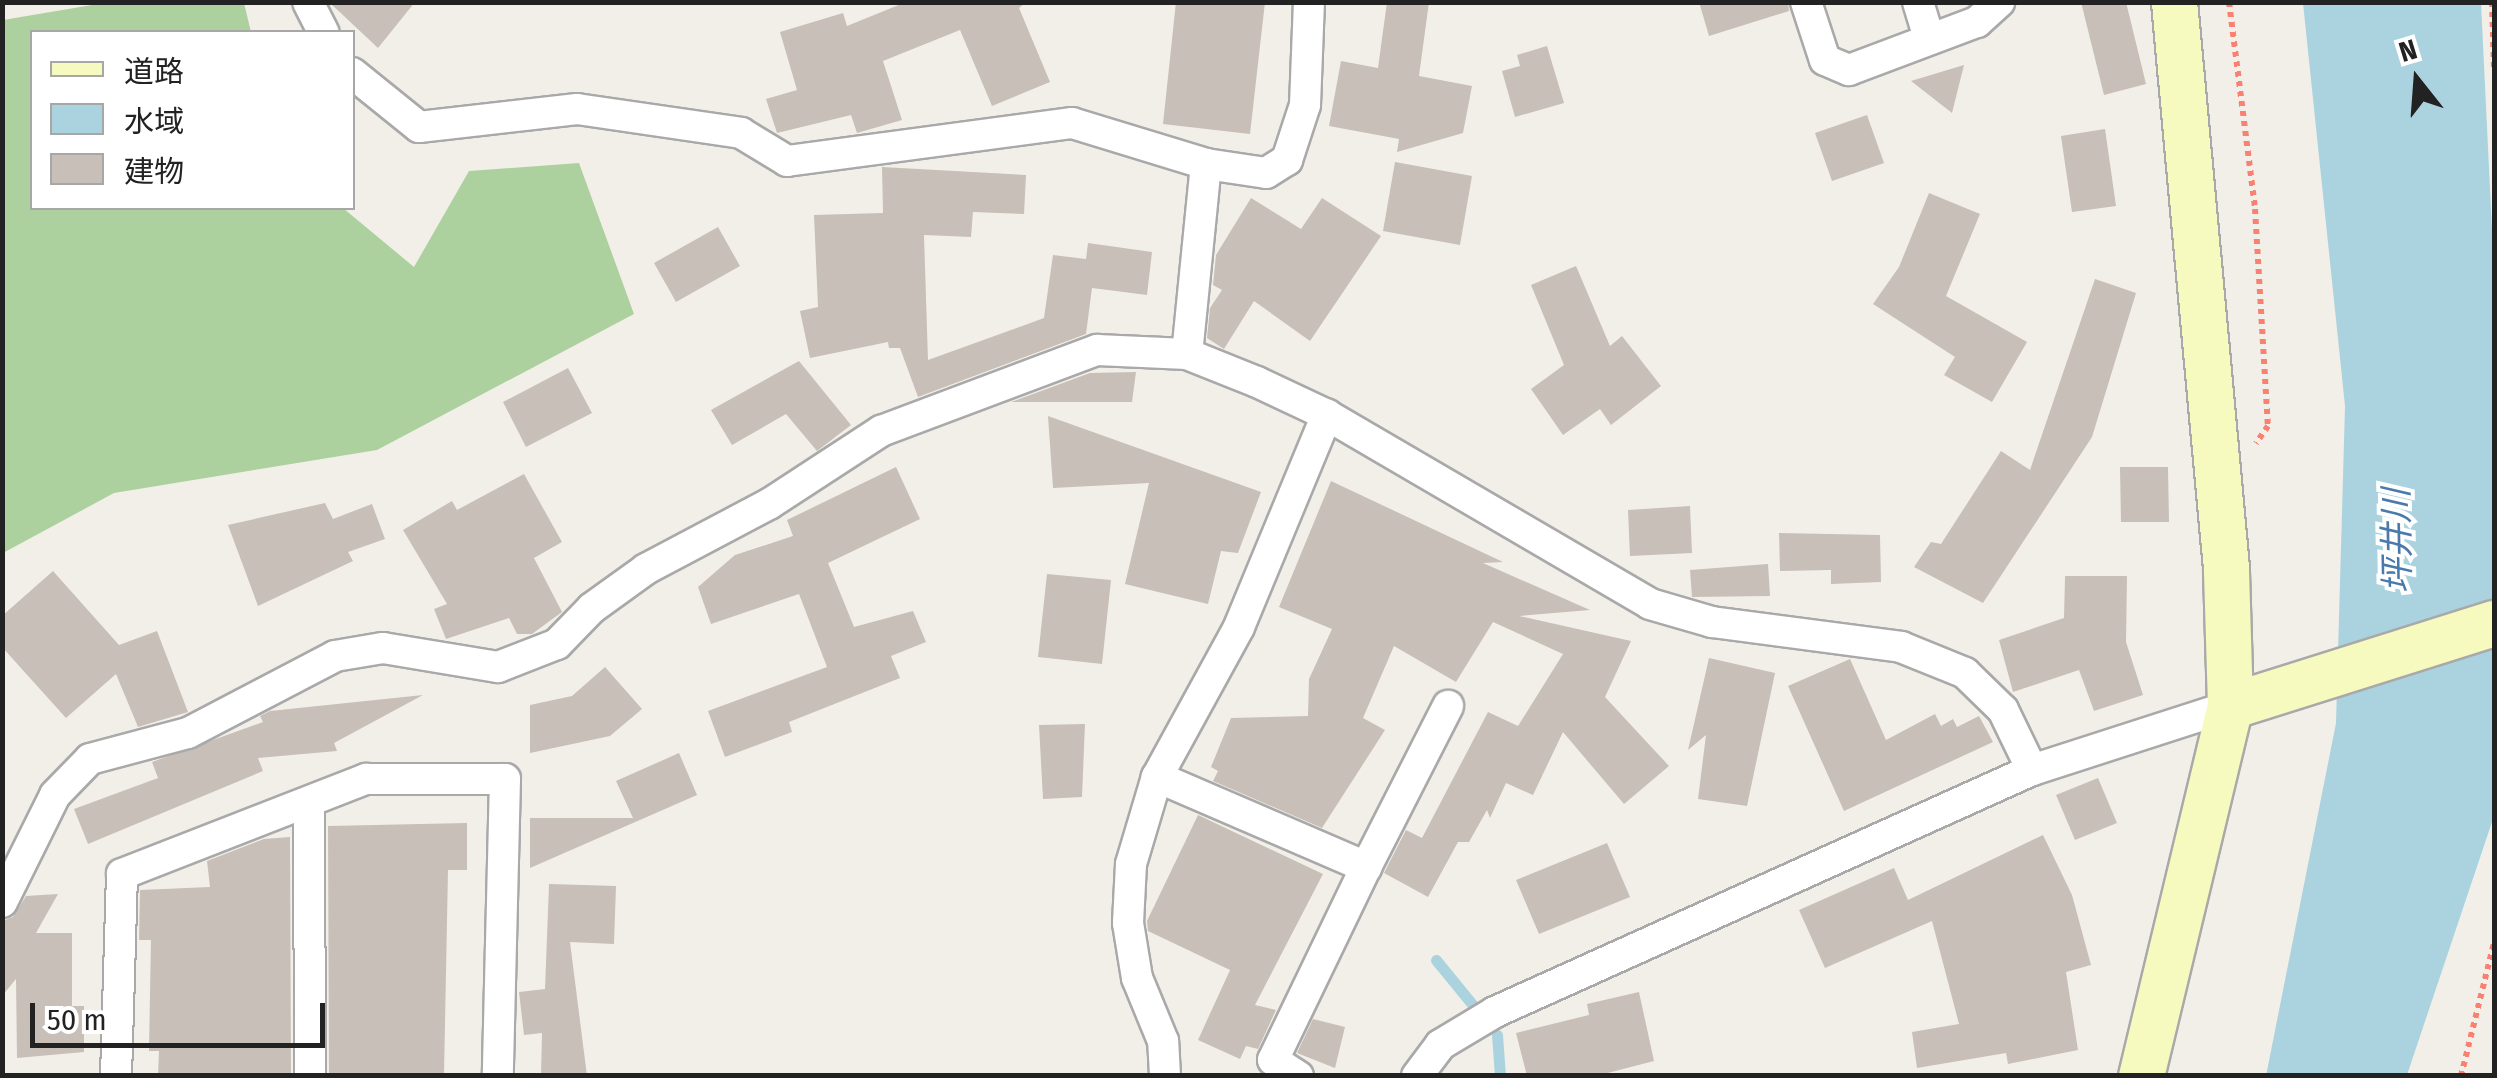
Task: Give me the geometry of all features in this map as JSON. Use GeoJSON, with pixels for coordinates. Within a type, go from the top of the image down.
{"type":"FeatureCollection","features":[{"type":"Feature","properties":{"kind":"street"},"geometry":{"type":"LineString","coordinates":[[308,2],[322,30]]}},
{"type":"Feature","properties":{"kind":"street"},"geometry":{"type":"LineString","coordinates":[[355,75],[419,127],[577,109],[742,132],[787,162],[1072,123],[1206,164],[1266,172],[1287,160],[1305,105],[1308,2]]}},
{"type":"Feature","properties":{"kind":"street"},"geometry":{"type":"LineString","coordinates":[[1806,2],[1826,60],[1849,70],[1977,22],[1999,2]]}},
{"type":"Feature","properties":{"kind":"street"},"geometry":{"type":"LineString","coordinates":[[1918,2],[1929,38]]}},
{"type":"Feature","properties":{"kind":"street"},"geometry":{"type":"LineString","coordinates":[[2141,1076],[2230,706],[2217,454],[2174,2]]}},
{"type":"Feature","properties":{"kind":"street"},"geometry":{"type":"LineString","coordinates":[[1187,354],[1206,164]]}},
{"type":"Feature","properties":{"kind":"street"},"geometry":{"type":"LineString","coordinates":[[2,902],[54,795],[90,759],[188,733],[336,656],[382,648],[498,668],[557,644],[592,608],[646,569],[768,504],[880,431],[1097,350],[1187,354],[1327,415],[1650,604],[1712,622],[1901,648],[1965,674],[2003,710],[2032,770]]}},
{"type":"Feature","properties":{"kind":"street"},"geometry":{"type":"LineString","coordinates":[[1165,1076],[1162,1042],[1138,978],[1128,923],[1131,864],[1157,777],[1240,627],[1327,415]]}},
{"type":"Feature","properties":{"kind":"street"},"geometry":{"type":"LineString","coordinates":[[1417,1076],[1440,1045],[1495,1012],[2032,770],[2494,624]]}},
{"type":"Feature","properties":{"kind":"street"},"geometry":{"type":"LineString","coordinates":[[1298,1076],[1273,1060],[1448,706]]}},
{"type":"Feature","properties":{"kind":"street"},"geometry":{"type":"LineString","coordinates":[[1157,777],[1366,867]]}},
{"type":"Feature","properties":{"kind":"street"},"geometry":{"type":"LineString","coordinates":[[116,1076],[122,874],[366,779],[505,779],[498,1076]]}},
{"type":"Feature","properties":{"kind":"street"},"geometry":{"type":"LineString","coordinates":[[309,802],[310,1076]]}},
{"type":"Feature","properties":{"kind":"path"},"geometry":{"type":"LineString","coordinates":[[2217,454],[2260,442],[2268,426],[2245,92],[2229,2]]}},
{"type":"Feature","properties":{"kind":"path"},"geometry":{"type":"LineString","coordinates":[[2492,2],[2494,69]]}},
{"type":"Feature","properties":{"kind":"path"},"geometry":{"type":"LineString","coordinates":[[2461,1076],[2494,944]]}},
{"type":"Feature","properties":{"kind":"green space"},"geometry":{"type":"Polygon","coordinates":[[[104,3],[244,3],[251,30],[30,30],[30,210],[345,210],[414,267],[469,171],[579,163],[634,314],[377,450],[114,493],[3,553],[3,20],[104,3]]]}},
{"type":"Feature","properties":{"kind":"water","name":"坪井川"},"geometry":{"type":"Polygon","coordinates":[[[2303,3],[2481,3],[2494,271],[2494,816],[2407,1075],[2266,1076],[2336,723],[2345,406],[2303,3]]]}},
{"type":"Feature","properties":{"kind":"building"},"geometry":{"type":"Polygon","coordinates":[[[329,2],[415,2],[378,48],[329,2]]]}},
{"type":"Feature","properties":{"kind":"building"},"geometry":{"type":"Polygon","coordinates":[[[906,2],[1026,2],[1019,8],[1050,82],[992,106],[960,30],[883,61],[902,120],[857,133],[851,115],[777,133],[766,99],[797,90],[780,32],[843,13],[847,26],[906,2]]]}},
{"type":"Feature","properties":{"kind":"building"},"geometry":{"type":"Polygon","coordinates":[[[1176,2],[1265,2],[1250,134],[1163,124],[1176,2]]]}},
{"type":"Feature","properties":{"kind":"building"},"geometry":{"type":"Polygon","coordinates":[[[1387,2],[1429,2],[1419,76],[1472,86],[1463,133],[1397,152],[1399,139],[1329,126],[1341,61],[1378,68],[1387,2]]]}},
{"type":"Feature","properties":{"kind":"building"},"geometry":{"type":"Polygon","coordinates":[[[1699,2],[1788,2],[1789,11],[1709,36],[1699,2]]]}},
{"type":"Feature","properties":{"kind":"building"},"geometry":{"type":"Polygon","coordinates":[[[2081,2],[2126,2],[2146,84],[2104,95],[2081,2]]]}},
{"type":"Feature","properties":{"kind":"building"},"geometry":{"type":"Polygon","coordinates":[[[1547,46],[1564,103],[1515,117],[1502,71],[1520,66],[1517,55],[1547,46]]]}},
{"type":"Feature","properties":{"kind":"building"},"geometry":{"type":"Polygon","coordinates":[[[1964,65],[1952,113],[1911,81],[1964,65]]]}},
{"type":"Feature","properties":{"kind":"building"},"geometry":{"type":"Polygon","coordinates":[[[1867,115],[1884,163],[1832,181],[1815,133],[1867,115]]]}},
{"type":"Feature","properties":{"kind":"building"},"geometry":{"type":"Polygon","coordinates":[[[2105,129],[2116,206],[2072,212],[2061,136],[2105,129]]]}},
{"type":"Feature","properties":{"kind":"building"},"geometry":{"type":"Polygon","coordinates":[[[1395,162],[1472,176],[1460,245],[1383,231],[1395,162]]]}},
{"type":"Feature","properties":{"kind":"building"},"geometry":{"type":"Polygon","coordinates":[[[882,167],[1026,175],[1024,214],[973,212],[971,237],[924,235],[928,360],[1044,318],[1053,255],[1086,259],[1088,243],[1152,252],[1147,295],[1092,288],[1086,334],[918,397],[900,348],[889,348],[888,342],[810,358],[800,311],[818,307],[814,215],[883,213],[882,167]]]}},
{"type":"Feature","properties":{"kind":"building"},"geometry":{"type":"Polygon","coordinates":[[[1929,193],[1980,214],[1946,296],[2027,342],[1992,402],[1944,375],[1955,357],[1873,304],[1899,267],[1929,193]]]}},
{"type":"Feature","properties":{"kind":"building"},"geometry":{"type":"Polygon","coordinates":[[[1251,198],[1301,229],[1322,198],[1381,236],[1310,341],[1254,301],[1224,349],[1207,338],[1210,308],[1222,290],[1213,285],[1216,255],[1251,198]]]}},
{"type":"Feature","properties":{"kind":"building"},"geometry":{"type":"Polygon","coordinates":[[[718,227],[740,266],[676,302],[654,263],[718,227]]]}},
{"type":"Feature","properties":{"kind":"building"},"geometry":{"type":"Polygon","coordinates":[[[1576,266],[1610,346],[1622,336],[1661,386],[1611,425],[1600,409],[1563,435],[1531,389],[1564,365],[1531,285],[1576,266]]]}},
{"type":"Feature","properties":{"kind":"building"},"geometry":{"type":"Polygon","coordinates":[[[2095,279],[2136,293],[2092,437],[1983,603],[1914,567],[1931,542],[1941,544],[2001,451],[2030,470],[2095,279]]]}},
{"type":"Feature","properties":{"kind":"building"},"geometry":{"type":"Polygon","coordinates":[[[799,361],[851,425],[817,451],[786,414],[732,445],[711,410],[799,361]]]}},
{"type":"Feature","properties":{"kind":"building"},"geometry":{"type":"Polygon","coordinates":[[[568,368],[592,413],[526,447],[503,402],[568,368]]]}},
{"type":"Feature","properties":{"kind":"building"},"geometry":{"type":"Polygon","coordinates":[[[1136,372],[1132,402],[1011,402],[1090,373],[1136,372]]]}},
{"type":"Feature","properties":{"kind":"building"},"geometry":{"type":"Polygon","coordinates":[[[1048,416],[1261,492],[1238,553],[1221,551],[1208,604],[1125,584],[1149,483],[1053,488],[1048,416]]]}},
{"type":"Feature","properties":{"kind":"building"},"geometry":{"type":"Polygon","coordinates":[[[896,467],[920,519],[828,563],[854,627],[913,611],[926,642],[891,656],[900,678],[789,722],[792,732],[725,757],[708,711],[827,667],[799,594],[711,624],[698,587],[735,555],[793,536],[787,520],[896,467]]]}},
{"type":"Feature","properties":{"kind":"building"},"geometry":{"type":"Polygon","coordinates":[[[2120,467],[2168,467],[2169,522],[2121,522],[2120,467]]]}},
{"type":"Feature","properties":{"kind":"building"},"geometry":{"type":"Polygon","coordinates":[[[524,474],[562,542],[534,558],[562,612],[532,634],[517,634],[509,618],[446,639],[434,609],[447,604],[403,530],[452,501],[457,510],[524,474]]]}},
{"type":"Feature","properties":{"kind":"building"},"geometry":{"type":"Polygon","coordinates":[[[1331,481],[1503,562],[1483,563],[1590,610],[1519,616],[1631,641],[1605,697],[1669,766],[1624,804],[1563,732],[1533,795],[1506,783],[1490,818],[1487,810],[1469,842],[1458,842],[1428,897],[1384,873],[1406,830],[1422,838],[1488,712],[1518,726],[1563,654],[1493,622],[1456,682],[1394,646],[1363,718],[1385,730],[1322,828],[1213,781],[1218,771],[1211,767],[1231,718],[1308,716],[1309,679],[1332,629],[1279,607],[1331,481]]]}},
{"type":"Feature","properties":{"kind":"building"},"geometry":{"type":"Polygon","coordinates":[[[325,503],[333,519],[372,504],[385,539],[348,552],[353,561],[258,606],[228,525],[325,503]]]}},
{"type":"Feature","properties":{"kind":"building"},"geometry":{"type":"Polygon","coordinates":[[[1690,506],[1692,553],[1630,556],[1628,510],[1690,506]]]}},
{"type":"Feature","properties":{"kind":"building"},"geometry":{"type":"Polygon","coordinates":[[[1779,533],[1880,535],[1881,582],[1831,584],[1831,570],[1780,571],[1779,533]]]}},
{"type":"Feature","properties":{"kind":"building"},"geometry":{"type":"Polygon","coordinates":[[[1768,564],[1770,596],[1692,597],[1690,570],[1768,564]]]}},
{"type":"Feature","properties":{"kind":"building"},"geometry":{"type":"Polygon","coordinates":[[[53,571],[119,645],[157,631],[188,712],[138,727],[116,674],[66,718],[2,647],[2,616],[53,571]]]}},
{"type":"Feature","properties":{"kind":"building"},"geometry":{"type":"Polygon","coordinates":[[[1047,574],[1111,580],[1102,664],[1038,657],[1047,574]]]}},
{"type":"Feature","properties":{"kind":"building"},"geometry":{"type":"Polygon","coordinates":[[[2065,576],[2127,576],[2126,642],[2143,695],[2094,711],[2079,670],[2013,692],[1999,640],[2064,618],[2065,576]]]}},
{"type":"Feature","properties":{"kind":"building"},"geometry":{"type":"Polygon","coordinates":[[[1709,658],[1775,673],[1747,806],[1698,799],[1706,735],[1688,750],[1709,658]]]}},
{"type":"Feature","properties":{"kind":"building"},"geometry":{"type":"Polygon","coordinates":[[[1850,659],[1886,740],[1935,714],[1941,726],[1953,719],[1957,727],[1979,716],[1993,742],[1844,811],[1788,686],[1850,659]]]}},
{"type":"Feature","properties":{"kind":"building"},"geometry":{"type":"Polygon","coordinates":[[[605,667],[642,709],[610,736],[530,753],[530,705],[572,696],[605,667]]]}},
{"type":"Feature","properties":{"kind":"building"},"geometry":{"type":"Polygon","coordinates":[[[423,695],[334,743],[337,751],[258,758],[263,771],[88,844],[74,809],[158,778],[152,762],[263,722],[260,716],[270,711],[423,695]]]}},
{"type":"Feature","properties":{"kind":"building"},"geometry":{"type":"Polygon","coordinates":[[[1085,724],[1082,797],[1043,799],[1039,725],[1085,724]]]}},
{"type":"Feature","properties":{"kind":"building"},"geometry":{"type":"Polygon","coordinates":[[[679,753],[697,795],[530,868],[530,818],[633,818],[616,781],[679,753]]]}},
{"type":"Feature","properties":{"kind":"building"},"geometry":{"type":"Polygon","coordinates":[[[2098,778],[2117,823],[2075,840],[2056,795],[2098,778]]]}},
{"type":"Feature","properties":{"kind":"building"},"geometry":{"type":"Polygon","coordinates":[[[1198,815],[1323,874],[1255,1005],[1276,1010],[1258,1049],[1246,1046],[1240,1059],[1198,1040],[1230,970],[1148,931],[1147,921],[1198,815]]]}},
{"type":"Feature","properties":{"kind":"building"},"geometry":{"type":"Polygon","coordinates":[[[467,823],[467,870],[448,870],[444,1075],[329,1075],[328,826],[467,823]]]}},
{"type":"Feature","properties":{"kind":"building"},"geometry":{"type":"Polygon","coordinates":[[[2043,835],[2072,895],[2091,965],[2066,972],[2078,1050],[2008,1064],[2006,1053],[1917,1068],[1912,1032],[1959,1024],[1932,921],[1825,968],[1799,910],[1894,868],[1908,900],[2043,835]]]}},
{"type":"Feature","properties":{"kind":"building"},"geometry":{"type":"Polygon","coordinates":[[[290,837],[291,1075],[158,1076],[159,1051],[149,1051],[151,940],[139,940],[140,890],[210,887],[207,861],[264,839],[290,837]]]}},
{"type":"Feature","properties":{"kind":"building"},"geometry":{"type":"Polygon","coordinates":[[[1607,843],[1630,897],[1539,934],[1516,880],[1607,843]]]}},
{"type":"Feature","properties":{"kind":"building"},"geometry":{"type":"Polygon","coordinates":[[[549,884],[616,886],[614,944],[570,942],[587,1076],[541,1076],[542,1033],[524,1035],[519,992],[545,989],[549,884]]]}},
{"type":"Feature","properties":{"kind":"building"},"geometry":{"type":"Polygon","coordinates":[[[58,894],[36,933],[72,933],[72,1006],[84,1006],[84,1052],[17,1058],[16,979],[2,996],[2,921],[13,917],[26,896],[58,894]]]}},
{"type":"Feature","properties":{"kind":"building"},"geometry":{"type":"Polygon","coordinates":[[[1639,992],[1654,1061],[1596,1076],[1527,1076],[1516,1033],[1589,1015],[1587,1004],[1639,992]]]}},
{"type":"Feature","properties":{"kind":"building"},"geometry":{"type":"Polygon","coordinates":[[[1313,1019],[1345,1027],[1335,1068],[1297,1053],[1313,1019]]]}},
{"type":"Feature","properties":{"kind":"waterway"},"geometry":{"type":"LineString","coordinates":[[1436,960],[1472,1004]]}},
{"type":"Feature","properties":{"kind":"waterway"},"geometry":{"type":"LineString","coordinates":[[1497,1035],[1500,1076]]}}]}
